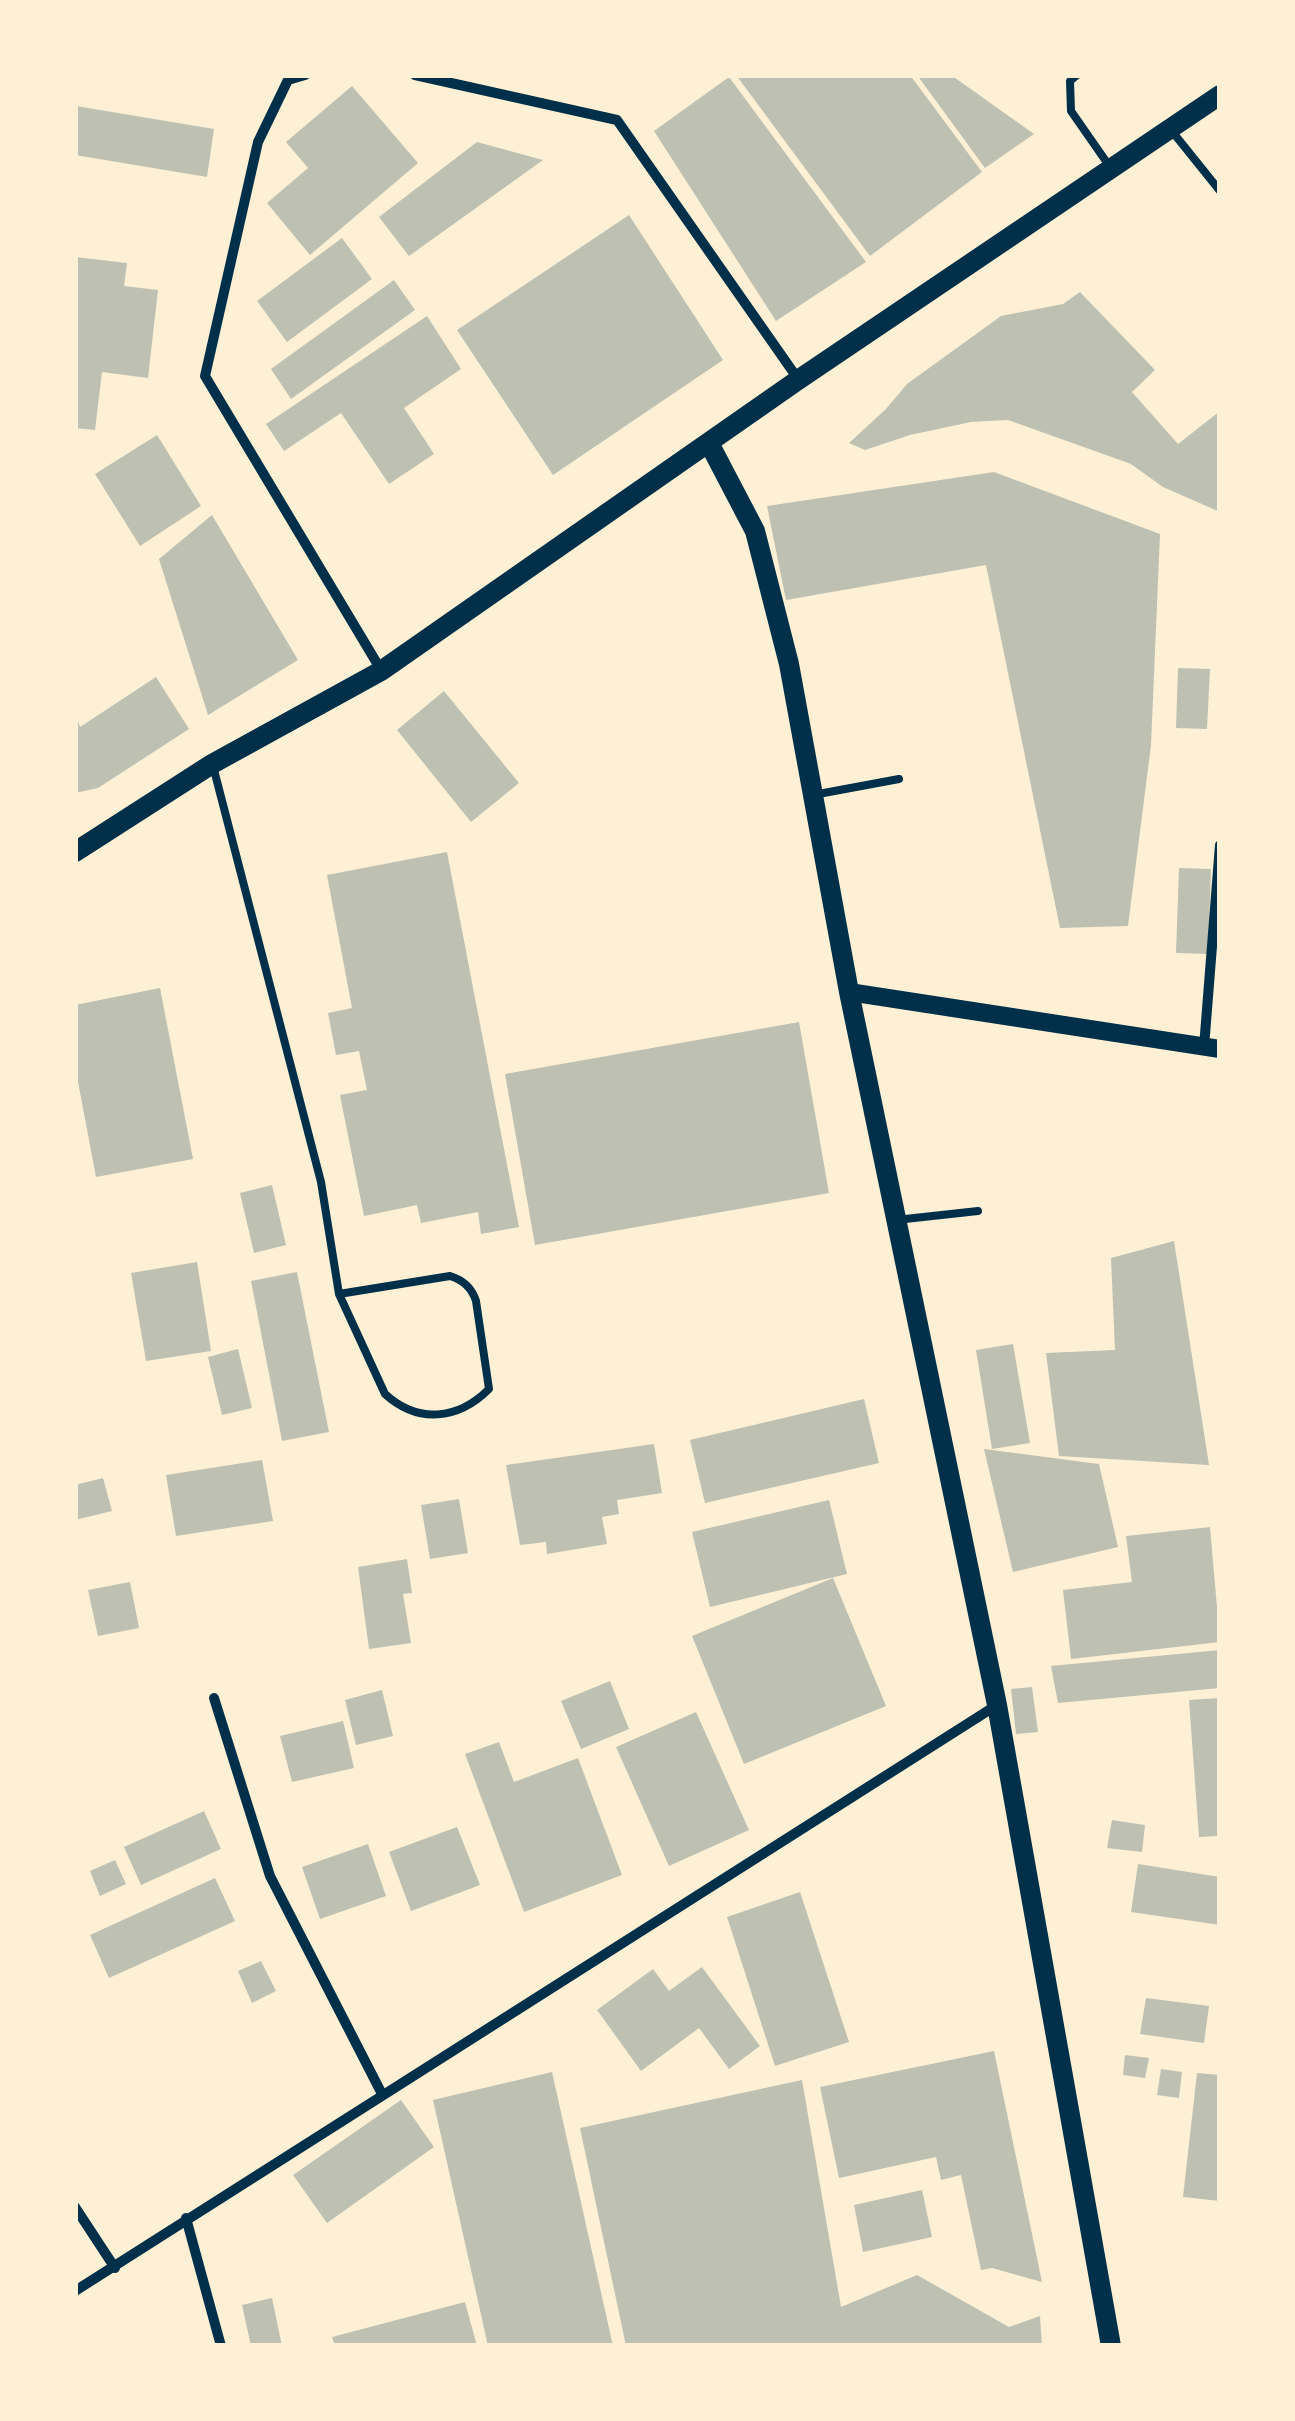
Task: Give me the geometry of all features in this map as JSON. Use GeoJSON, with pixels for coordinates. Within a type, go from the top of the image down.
{"type":"FeatureCollection","features":[{"type":"Feature","properties":{"kind":"main road"},"geometry":{"type":"LineString","coordinates":[[75,852],[212,764],[381,671],[798,380],[1220,95]]}},
{"type":"Feature","properties":{"kind":"main road"},"geometry":{"type":"LineString","coordinates":[[710,444],[755,531],[789,664],[849,992],[997,1705],[1111,2346]]}},
{"type":"Feature","properties":{"kind":"street"},"geometry":{"type":"LineString","coordinates":[[305,75],[288,80],[258,142],[205,376],[381,671]]}},
{"type":"Feature","properties":{"kind":"street"},"geometry":{"type":"LineString","coordinates":[[415,75],[617,120],[798,380]]}},
{"type":"Feature","properties":{"kind":"street"},"geometry":{"type":"LineString","coordinates":[[849,992],[1212,1048],[1220,845]]}},
{"type":"Feature","properties":{"kind":"street"},"geometry":{"type":"LineString","coordinates":[[214,1698],[270,1876],[382,2094]]}},
{"type":"Feature","properties":{"kind":"street"},"geometry":{"type":"LineString","coordinates":[[75,2291],[997,1705]]}},
{"type":"Feature","properties":{"kind":"street"},"geometry":{"type":"LineString","coordinates":[[75,2207],[115,2268]]}},
{"type":"Feature","properties":{"kind":"street"},"geometry":{"type":"LineString","coordinates":[[186,2218],[221,2346]]}},
{"type":"Feature","properties":{"kind":"lane"},"geometry":{"type":"LineString","coordinates":[[1077,75],[1070,82],[1071,111],[1110,167]]}},
{"type":"Feature","properties":{"kind":"lane"},"geometry":{"type":"LineString","coordinates":[[1171,130],[1220,192]]}},
{"type":"Feature","properties":{"kind":"lane"},"geometry":{"type":"LineString","coordinates":[[212,764],[321,1182],[339,1294],[385,1394],[396,1404],[423,1415],[453,1414],[489,1389],[476,1301],[461,1281],[450,1276],[339,1294]]}},
{"type":"Feature","properties":{"kind":"lane"},"geometry":{"type":"LineString","coordinates":[[813,795],[899,779]]}},
{"type":"Feature","properties":{"kind":"lane"},"geometry":{"type":"LineString","coordinates":[[896,1220],[978,1211]]}},
{"type":"Feature","properties":{"kind":"building"},"geometry":{"type":"Polygon","coordinates":[[[736,75],[910,75],[982,172],[870,256],[736,75]]]}},
{"type":"Feature","properties":{"kind":"building"},"geometry":{"type":"Polygon","coordinates":[[[917,75],[951,75],[1034,134],[985,168],[917,75]]]}},
{"type":"Feature","properties":{"kind":"building"},"geometry":{"type":"Polygon","coordinates":[[[729,77],[866,262],[776,321],[654,131],[729,77]]]}},
{"type":"Feature","properties":{"kind":"building"},"geometry":{"type":"Polygon","coordinates":[[[352,86],[418,163],[310,255],[267,203],[308,168],[286,142],[352,86]]]}},
{"type":"Feature","properties":{"kind":"building"},"geometry":{"type":"Polygon","coordinates":[[[76,106],[214,129],[207,177],[75,155],[76,106]]]}},
{"type":"Feature","properties":{"kind":"building"},"geometry":{"type":"Polygon","coordinates":[[[477,142],[543,160],[409,256],[379,217],[477,142]]]}},
{"type":"Feature","properties":{"kind":"building"},"geometry":{"type":"Polygon","coordinates":[[[629,215],[723,360],[553,475],[457,330],[629,215]]]}},
{"type":"Feature","properties":{"kind":"building"},"geometry":{"type":"Polygon","coordinates":[[[342,238],[372,279],[287,342],[257,301],[342,238]]]}},
{"type":"Feature","properties":{"kind":"building"},"geometry":{"type":"Polygon","coordinates":[[[75,257],[127,263],[124,286],[158,290],[148,378],[102,372],[95,430],[75,428],[75,257]]]}},
{"type":"Feature","properties":{"kind":"building"},"geometry":{"type":"Polygon","coordinates":[[[394,280],[415,310],[291,399],[271,369],[394,280]]]}},
{"type":"Feature","properties":{"kind":"building"},"geometry":{"type":"Polygon","coordinates":[[[1080,292],[1155,370],[1132,392],[1178,444],[1220,411],[1220,512],[1163,487],[1131,464],[1008,420],[971,422],[910,435],[865,450],[849,443],[907,384],[1001,316],[1063,304],[1080,292]]]}},
{"type":"Feature","properties":{"kind":"building"},"geometry":{"type":"Polygon","coordinates":[[[427,316],[461,369],[404,408],[434,454],[389,484],[341,413],[284,451],[266,424],[427,316]]]}},
{"type":"Feature","properties":{"kind":"building"},"geometry":{"type":"Polygon","coordinates":[[[157,435],[201,506],[140,546],[95,474],[157,435]]]}},
{"type":"Feature","properties":{"kind":"building"},"geometry":{"type":"Polygon","coordinates":[[[994,472],[1160,534],[1151,745],[1128,926],[1060,928],[986,565],[786,600],[767,506],[994,472]]]}},
{"type":"Feature","properties":{"kind":"building"},"geometry":{"type":"Polygon","coordinates":[[[212,515],[298,660],[208,715],[159,559],[212,515]]]}},
{"type":"Feature","properties":{"kind":"building"},"geometry":{"type":"Polygon","coordinates":[[[1178,668],[1210,669],[1207,729],[1176,728],[1178,668]]]}},
{"type":"Feature","properties":{"kind":"building"},"geometry":{"type":"Polygon","coordinates":[[[156,677],[189,729],[98,788],[75,793],[75,713],[80,727],[156,677]]]}},
{"type":"Feature","properties":{"kind":"building"},"geometry":{"type":"Polygon","coordinates":[[[444,691],[519,783],[471,822],[397,730],[444,691]]]}},
{"type":"Feature","properties":{"kind":"building"},"geometry":{"type":"Polygon","coordinates":[[[447,852],[519,1227],[481,1234],[478,1212],[421,1223],[417,1205],[364,1216],[340,1095],[367,1090],[359,1051],[336,1055],[328,1013],[352,1008],[327,875],[447,852]]]}},
{"type":"Feature","properties":{"kind":"building"},"geometry":{"type":"Polygon","coordinates":[[[1179,868],[1211,869],[1208,954],[1176,953],[1179,868]]]}},
{"type":"Feature","properties":{"kind":"building"},"geometry":{"type":"Polygon","coordinates":[[[160,988],[193,1159],[96,1177],[75,1066],[75,1005],[160,988]]]}},
{"type":"Feature","properties":{"kind":"building"},"geometry":{"type":"Polygon","coordinates":[[[799,1022],[829,1193],[535,1245],[505,1074],[799,1022]]]}},
{"type":"Feature","properties":{"kind":"building"},"geometry":{"type":"Polygon","coordinates":[[[272,1185],[286,1245],[254,1253],[240,1193],[272,1185]]]}},
{"type":"Feature","properties":{"kind":"building"},"geometry":{"type":"Polygon","coordinates":[[[1174,1241],[1209,1465],[1059,1456],[1046,1353],[1115,1350],[1111,1258],[1174,1241]]]}},
{"type":"Feature","properties":{"kind":"building"},"geometry":{"type":"Polygon","coordinates":[[[197,1262],[211,1351],[146,1361],[131,1273],[197,1262]]]}},
{"type":"Feature","properties":{"kind":"building"},"geometry":{"type":"Polygon","coordinates":[[[297,1272],[329,1432],[282,1441],[251,1281],[297,1272]]]}},
{"type":"Feature","properties":{"kind":"building"},"geometry":{"type":"Polygon","coordinates":[[[1013,1344],[1030,1443],[992,1449],[976,1350],[1013,1344]]]}},
{"type":"Feature","properties":{"kind":"building"},"geometry":{"type":"Polygon","coordinates":[[[238,1349],[252,1408],[222,1415],[208,1357],[238,1349]]]}},
{"type":"Feature","properties":{"kind":"building"},"geometry":{"type":"Polygon","coordinates":[[[864,1399],[879,1463],[705,1503],[690,1440],[864,1399]]]}},
{"type":"Feature","properties":{"kind":"building"},"geometry":{"type":"Polygon","coordinates":[[[654,1444],[662,1493],[617,1500],[619,1514],[602,1517],[607,1544],[547,1554],[546,1542],[520,1545],[506,1465],[654,1444]]]}},
{"type":"Feature","properties":{"kind":"building"},"geometry":{"type":"Polygon","coordinates":[[[984,1449],[1099,1464],[1118,1547],[1013,1572],[984,1449]]]}},
{"type":"Feature","properties":{"kind":"building"},"geometry":{"type":"Polygon","coordinates":[[[262,1460],[273,1521],[176,1536],[166,1475],[262,1460]]]}},
{"type":"Feature","properties":{"kind":"building"},"geometry":{"type":"Polygon","coordinates":[[[103,1478],[112,1511],[75,1520],[75,1485],[103,1478]]]}},
{"type":"Feature","properties":{"kind":"building"},"geometry":{"type":"Polygon","coordinates":[[[459,1499],[468,1553],[430,1559],[421,1505],[459,1499]]]}},
{"type":"Feature","properties":{"kind":"building"},"geometry":{"type":"Polygon","coordinates":[[[829,1500],[847,1574],[710,1607],[692,1532],[829,1500]]]}},
{"type":"Feature","properties":{"kind":"building"},"geometry":{"type":"Polygon","coordinates":[[[1210,1527],[1220,1642],[1071,1659],[1063,1590],[1132,1582],[1126,1536],[1210,1527]]]}},
{"type":"Feature","properties":{"kind":"building"},"geometry":{"type":"Polygon","coordinates":[[[407,1559],[412,1593],[403,1594],[411,1643],[369,1649],[358,1567],[407,1559]]]}},
{"type":"Feature","properties":{"kind":"building"},"geometry":{"type":"Polygon","coordinates":[[[833,1578],[886,1706],[744,1764],[692,1636],[833,1578]]]}},
{"type":"Feature","properties":{"kind":"building"},"geometry":{"type":"Polygon","coordinates":[[[130,1582],[139,1628],[98,1636],[88,1590],[130,1582]]]}},
{"type":"Feature","properties":{"kind":"building"},"geometry":{"type":"Polygon","coordinates":[[[1220,1650],[1220,1688],[1058,1703],[1051,1666],[1220,1650]]]}},
{"type":"Feature","properties":{"kind":"building"},"geometry":{"type":"Polygon","coordinates":[[[610,1681],[629,1729],[581,1749],[561,1701],[610,1681]]]}},
{"type":"Feature","properties":{"kind":"building"},"geometry":{"type":"Polygon","coordinates":[[[1032,1687],[1038,1732],[1016,1734],[1011,1689],[1032,1687]]]}},
{"type":"Feature","properties":{"kind":"building"},"geometry":{"type":"Polygon","coordinates":[[[382,1690],[393,1736],[356,1745],[345,1700],[382,1690]]]}},
{"type":"Feature","properties":{"kind":"building"},"geometry":{"type":"Polygon","coordinates":[[[1220,1698],[1220,1836],[1199,1837],[1189,1700],[1220,1698]]]}},
{"type":"Feature","properties":{"kind":"building"},"geometry":{"type":"Polygon","coordinates":[[[696,1712],[749,1830],[669,1866],[616,1747],[696,1712]]]}},
{"type":"Feature","properties":{"kind":"building"},"geometry":{"type":"Polygon","coordinates":[[[343,1721],[354,1768],[292,1782],[280,1736],[343,1721]]]}},
{"type":"Feature","properties":{"kind":"building"},"geometry":{"type":"Polygon","coordinates":[[[499,1742],[514,1782],[578,1758],[622,1875],[524,1912],[465,1754],[499,1742]]]}},
{"type":"Feature","properties":{"kind":"building"},"geometry":{"type":"Polygon","coordinates":[[[204,1811],[221,1849],[141,1885],[124,1847],[204,1811]]]}},
{"type":"Feature","properties":{"kind":"building"},"geometry":{"type":"Polygon","coordinates":[[[1112,1820],[1145,1825],[1142,1852],[1107,1848],[1112,1820]]]}},
{"type":"Feature","properties":{"kind":"building"},"geometry":{"type":"Polygon","coordinates":[[[457,1827],[480,1885],[411,1911],[389,1852],[457,1827]]]}},
{"type":"Feature","properties":{"kind":"building"},"geometry":{"type":"Polygon","coordinates":[[[368,1844],[386,1896],[320,1919],[302,1867],[368,1844]]]}},
{"type":"Feature","properties":{"kind":"building"},"geometry":{"type":"Polygon","coordinates":[[[115,1860],[126,1884],[100,1896],[90,1871],[115,1860]]]}},
{"type":"Feature","properties":{"kind":"building"},"geometry":{"type":"Polygon","coordinates":[[[1138,1864],[1220,1877],[1220,1925],[1131,1912],[1138,1864]]]}},
{"type":"Feature","properties":{"kind":"building"},"geometry":{"type":"Polygon","coordinates":[[[215,1878],[235,1921],[109,1978],[90,1935],[215,1878]]]}},
{"type":"Feature","properties":{"kind":"building"},"geometry":{"type":"Polygon","coordinates":[[[800,1892],[849,2042],[775,2066],[727,1917],[800,1892]]]}},
{"type":"Feature","properties":{"kind":"building"},"geometry":{"type":"Polygon","coordinates":[[[261,1961],[276,1991],[252,2003],[238,1971],[261,1961]]]}},
{"type":"Feature","properties":{"kind":"building"},"geometry":{"type":"Polygon","coordinates":[[[702,1967],[760,2046],[729,2069],[699,2028],[641,2071],[597,2010],[653,1969],[669,1991],[702,1967]]]}},
{"type":"Feature","properties":{"kind":"building"},"geometry":{"type":"Polygon","coordinates":[[[1146,1998],[1209,2006],[1204,2043],[1140,2034],[1146,1998]]]}},
{"type":"Feature","properties":{"kind":"building"},"geometry":{"type":"Polygon","coordinates":[[[994,2051],[1042,2282],[992,2268],[981,2270],[961,2175],[941,2180],[936,2157],[839,2178],[820,2087],[994,2051]]]}},
{"type":"Feature","properties":{"kind":"building"},"geometry":{"type":"Polygon","coordinates":[[[1125,2055],[1149,2058],[1145,2078],[1123,2075],[1125,2055]]]}},
{"type":"Feature","properties":{"kind":"building"},"geometry":{"type":"Polygon","coordinates":[[[1161,2069],[1182,2072],[1179,2098],[1157,2095],[1161,2069]]]}},
{"type":"Feature","properties":{"kind":"building"},"geometry":{"type":"Polygon","coordinates":[[[552,2072],[613,2346],[488,2346],[433,2100],[552,2072]]]}},
{"type":"Feature","properties":{"kind":"building"},"geometry":{"type":"Polygon","coordinates":[[[1197,2073],[1220,2075],[1220,2201],[1183,2197],[1197,2073]]]}},
{"type":"Feature","properties":{"kind":"building"},"geometry":{"type":"Polygon","coordinates":[[[802,2080],[841,2307],[917,2275],[1009,2327],[1040,2316],[1042,2346],[626,2346],[580,2128],[802,2080]]]}},
{"type":"Feature","properties":{"kind":"building"},"geometry":{"type":"Polygon","coordinates":[[[401,2100],[434,2147],[327,2223],[293,2175],[401,2100]]]}},
{"type":"Feature","properties":{"kind":"building"},"geometry":{"type":"Polygon","coordinates":[[[922,2190],[932,2237],[863,2252],[854,2205],[922,2190]]]}},
{"type":"Feature","properties":{"kind":"building"},"geometry":{"type":"Polygon","coordinates":[[[272,2298],[282,2346],[251,2346],[242,2305],[272,2298]]]}},
{"type":"Feature","properties":{"kind":"building"},"geometry":{"type":"Polygon","coordinates":[[[465,2302],[477,2346],[335,2346],[332,2337],[465,2302]]]}}]}
